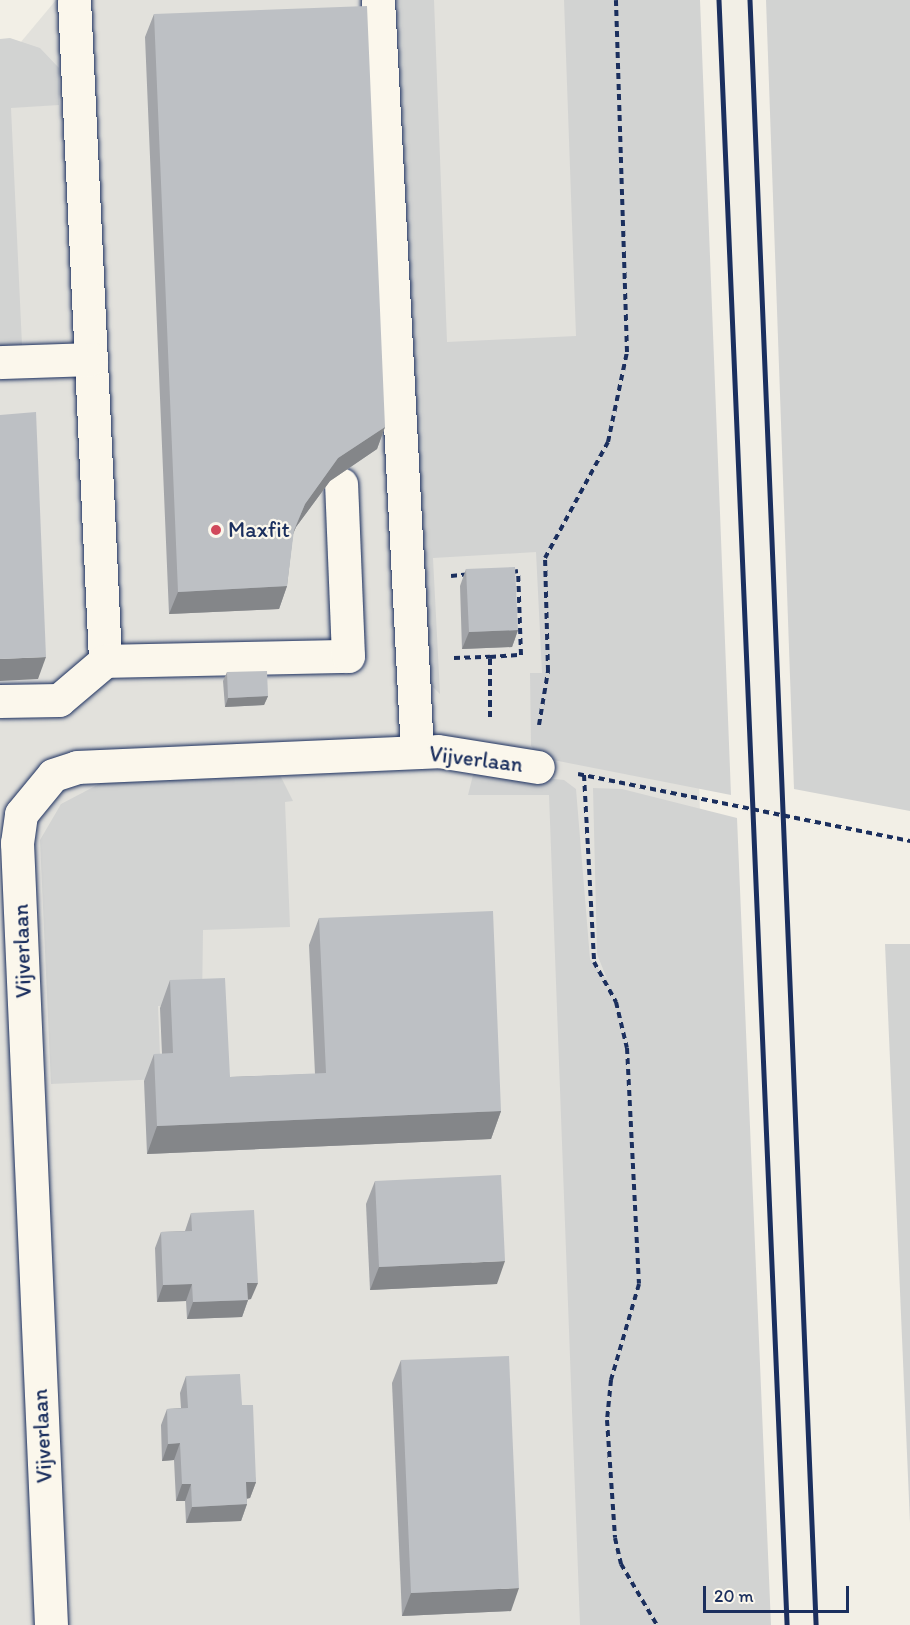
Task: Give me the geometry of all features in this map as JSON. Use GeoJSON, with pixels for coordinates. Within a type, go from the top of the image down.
{"type":"FeatureCollection","features":[{"type":"Feature","properties":{"kind":"street"},"geometry":{"type":"LineString","coordinates":[[74,0],[105,661]]}},
{"type":"Feature","properties":{"kind":"street"},"geometry":{"type":"LineString","coordinates":[[378,0],[417,752]]}},
{"type":"Feature","properties":{"kind":"street"},"geometry":{"type":"LineString","coordinates":[[0,362],[91,359]]}},
{"type":"Feature","properties":{"kind":"street"},"geometry":{"type":"LineString","coordinates":[[0,701],[59,700],[105,661],[348,656],[341,484]]}},
{"type":"Feature","properties":{"kind":"street","name":"Vijverlaan"},"geometry":{"type":"LineString","coordinates":[[51,1625],[13,1079],[17,843],[21,814],[53,775],[77,767],[417,752],[538,766]]}},
{"type":"Feature","properties":{"kind":"path"},"geometry":{"type":"LineString","coordinates":[[538,766],[548,662],[545,558],[608,442],[627,352],[616,0]]}},
{"type":"Feature","properties":{"kind":"path"},"geometry":{"type":"LineString","coordinates":[[454,646],[454,658],[521,655],[518,572],[507,572]]}},
{"type":"Feature","properties":{"kind":"path"},"geometry":{"type":"LineString","coordinates":[[451,586],[451,574],[473,573]]}},
{"type":"Feature","properties":{"kind":"path"},"geometry":{"type":"LineString","coordinates":[[489,675],[490,657]]}},
{"type":"Feature","properties":{"kind":"path"},"geometry":{"type":"LineString","coordinates":[[657,1625],[621,1564],[615,1538],[607,1420],[611,1380],[639,1284],[627,1048],[616,1002],[594,962],[584,775],[910,841]]}},
{"type":"Feature","properties":{"kind":"shaded area"},"geometry":{"type":"Polygon","coordinates":[[[56,0],[671,0],[729,1625],[0,1625],[0,67],[56,0]]]}},
{"type":"Feature","properties":{"kind":"shaded area"},"geometry":{"type":"Polygon","coordinates":[[[397,0],[434,0],[447,342],[576,336],[564,0],[700,0],[731,795],[543,758],[531,746],[530,673],[542,673],[536,552],[433,558],[440,694],[430,684],[397,0]]]}},
{"type":"Feature","properties":{"kind":"shaded area"},"geometry":{"type":"Polygon","coordinates":[[[766,0],[910,0],[910,811],[794,789],[766,0]]]}},
{"type":"Feature","properties":{"kind":"shaded area"},"geometry":{"type":"Polygon","coordinates":[[[10,38],[40,48],[59,68],[59,105],[11,108],[22,345],[0,347],[0,39],[10,38]]]}},
{"type":"Feature","properties":{"kind":"shaded area"},"geometry":{"type":"Polygon","coordinates":[[[481,771],[564,780],[576,789],[590,959],[607,979],[597,954],[593,788],[622,789],[737,818],[771,1625],[580,1625],[549,795],[468,795],[473,775],[481,771]]]}},
{"type":"Feature","properties":{"kind":"shaded area"},"geometry":{"type":"Polygon","coordinates":[[[280,775],[293,801],[285,802],[290,927],[203,930],[202,1004],[158,1006],[161,1079],[51,1084],[40,840],[61,804],[103,782],[280,775]]]}},
{"type":"Feature","properties":{"kind":"shaded area"},"geometry":{"type":"Polygon","coordinates":[[[885,944],[910,944],[910,1523],[885,944]]]}},
{"type":"Feature","properties":{"kind":"building"},"geometry":{"type":"Polygon","coordinates":[[[367,6],[385,427],[338,458],[305,504],[294,530],[287,586],[178,592],[154,14],[367,6]]]}},
{"type":"Feature","properties":{"kind":"building"},"geometry":{"type":"Polygon","coordinates":[[[36,412],[46,657],[0,659],[0,415],[36,412]]]}},
{"type":"Feature","properties":{"kind":"building"},"geometry":{"type":"Polygon","coordinates":[[[515,567],[518,630],[469,632],[466,569],[515,567]]]}},
{"type":"Feature","properties":{"kind":"building"},"geometry":{"type":"Polygon","coordinates":[[[267,671],[268,696],[228,698],[227,672],[267,671]]]}},
{"type":"Feature","properties":{"kind":"building"},"geometry":{"type":"Polygon","coordinates":[[[493,911],[501,1111],[157,1126],[154,1054],[173,1053],[170,980],[225,978],[230,1077],[326,1073],[319,918],[493,911]]]}},
{"type":"Feature","properties":{"kind":"building"},"geometry":{"type":"Polygon","coordinates":[[[501,1175],[505,1261],[379,1267],[375,1181],[501,1175]]]}},
{"type":"Feature","properties":{"kind":"building"},"geometry":{"type":"Polygon","coordinates":[[[254,1210],[258,1283],[247,1283],[248,1300],[193,1302],[192,1284],[163,1285],[161,1232],[192,1231],[191,1213],[254,1210]]]}},
{"type":"Feature","properties":{"kind":"building"},"geometry":{"type":"Polygon","coordinates":[[[509,1356],[519,1588],[411,1593],[401,1360],[509,1356]]]}},
{"type":"Feature","properties":{"kind":"building"},"geometry":{"type":"Polygon","coordinates":[[[240,1374],[242,1405],[253,1405],[256,1482],[246,1482],[247,1504],[192,1507],[191,1484],[182,1484],[180,1443],[168,1444],[167,1409],[188,1408],[186,1376],[240,1374]]]}},
{"type":"Feature","properties":{"kind":"railway"},"geometry":{"type":"LineString","coordinates":[[719,0],[787,1625]]}},
{"type":"Feature","properties":{"kind":"railway"},"geometry":{"type":"LineString","coordinates":[[750,0],[816,1625]]}},
{"type":"Feature","properties":{"kind":"place","name":"Maxfit"},"geometry":{"type":"Point","coordinates":[216,530]}}]}
